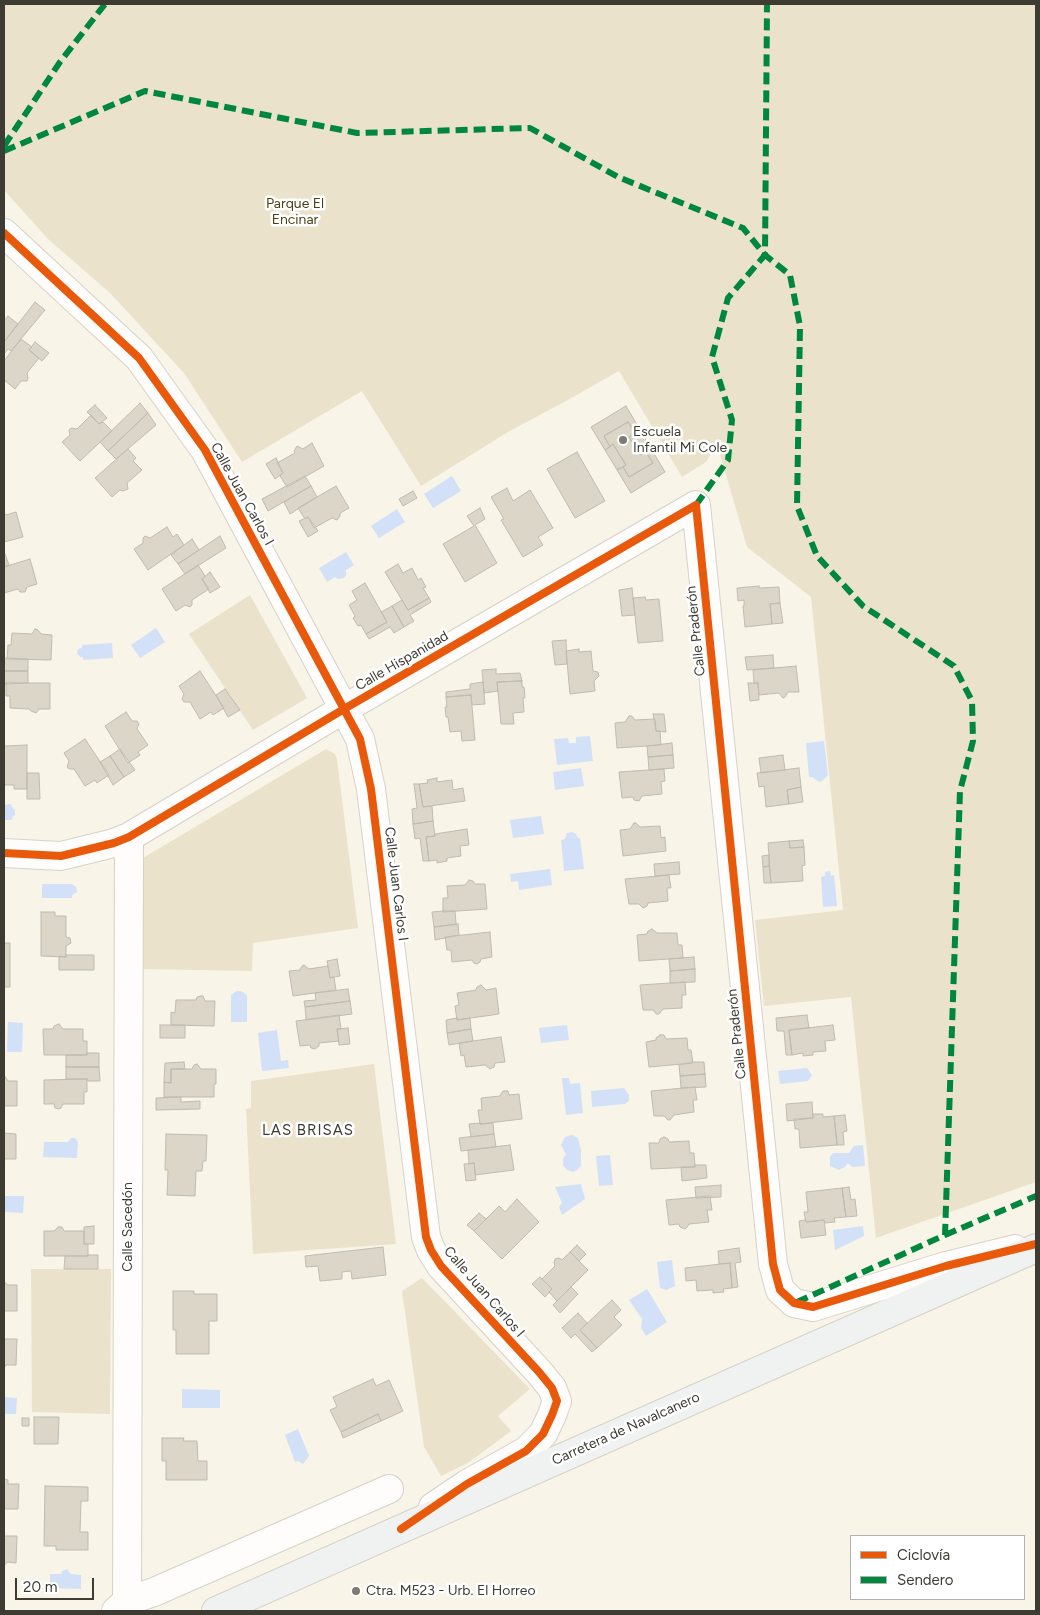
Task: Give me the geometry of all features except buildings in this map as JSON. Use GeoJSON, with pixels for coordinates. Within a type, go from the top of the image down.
{"type":"FeatureCollection","features":[{"type":"Feature","properties":{"kind":"main road","name":"Carretera de Navalcanero"},"geometry":{"type":"LineString","coordinates":[[216,1611],[1036,1248]]}},
{"type":"Feature","properties":{"kind":"street","name":"Calle Juan Carlos I"},"geometry":{"type":"LineString","coordinates":[[4,233],[139,358],[205,450],[360,740],[371,789],[426,1237],[431,1250],[441,1266],[539,1372],[552,1388],[556,1401],[543,1434],[526,1451],[467,1484],[401,1529]]}},
{"type":"Feature","properties":{"kind":"street","name":"Calle Hispanidad"},"geometry":{"type":"LineString","coordinates":[[4,853],[61,856],[129,837],[344,709],[696,505]]}},
{"type":"Feature","properties":{"kind":"street","name":"Calle Praderón"},"geometry":{"type":"LineString","coordinates":[[696,505],[773,1264],[780,1290],[794,1303],[813,1308],[946,1266],[1036,1244]]}},
{"type":"Feature","properties":{"kind":"street","name":"Calle Sacedón"},"geometry":{"type":"LineString","coordinates":[[122,1606],[129,837]]}},
{"type":"Feature","properties":{"kind":"street"},"geometry":{"type":"LineString","coordinates":[[122,1606],[389,1489]]}},
{"type":"Feature","properties":{"kind":"green space","name":"Parque El Encinar"},"geometry":{"type":"Polygon","coordinates":[[[4,4],[1036,4],[1036,1182],[876,1238],[851,997],[764,1006],[755,920],[843,910],[811,597],[747,547],[717,444],[706,462],[682,477],[619,371],[508,432],[421,486],[362,391],[242,462],[184,373],[110,293],[48,239],[4,190],[4,4]]]}},
{"type":"Feature","properties":{"kind":"green space"},"geometry":{"type":"Polygon","coordinates":[[[250,595],[307,698],[253,730],[189,634],[250,595]]]}},
{"type":"Feature","properties":{"kind":"green space"},"geometry":{"type":"Polygon","coordinates":[[[326,749],[335,754],[337,759],[358,928],[253,943],[252,971],[141,969],[143,858],[326,749]]]}},
{"type":"Feature","properties":{"kind":"green space"},"geometry":{"type":"Polygon","coordinates":[[[374,1064],[396,1244],[253,1254],[246,1109],[251,1108],[251,1081],[374,1064]]]}},
{"type":"Feature","properties":{"kind":"green space"},"geometry":{"type":"Polygon","coordinates":[[[31,1269],[111,1269],[110,1414],[32,1412],[31,1269]]]}},
{"type":"Feature","properties":{"kind":"green space"},"geometry":{"type":"Polygon","coordinates":[[[422,1278],[530,1389],[498,1416],[511,1431],[468,1463],[441,1476],[424,1447],[402,1291],[422,1278]]]}},
{"type":"Feature","properties":{"kind":"water"},"geometry":{"type":"Polygon","coordinates":[[[452,476],[461,491],[433,508],[424,494],[452,476]]]}},
{"type":"Feature","properties":{"kind":"water"},"geometry":{"type":"Polygon","coordinates":[[[397,509],[405,522],[379,538],[371,526],[397,509]]]}},
{"type":"Feature","properties":{"kind":"water"},"geometry":{"type":"Polygon","coordinates":[[[346,552],[354,565],[346,570],[344,578],[338,579],[335,577],[327,582],[319,568],[346,552]]]}},
{"type":"Feature","properties":{"kind":"water"},"geometry":{"type":"Polygon","coordinates":[[[156,628],[165,642],[140,658],[131,645],[156,628]]]}},
{"type":"Feature","properties":{"kind":"water"},"geometry":{"type":"Polygon","coordinates":[[[112,643],[113,658],[83,660],[83,657],[80,657],[77,653],[78,649],[82,648],[82,645],[112,643]]]}},
{"type":"Feature","properties":{"kind":"water"},"geometry":{"type":"Polygon","coordinates":[[[590,736],[593,761],[557,765],[554,739],[568,738],[569,743],[576,743],[576,737],[590,736]]]}},
{"type":"Feature","properties":{"kind":"water"},"geometry":{"type":"Polygon","coordinates":[[[824,741],[828,775],[819,782],[809,777],[806,743],[824,741]]]}},
{"type":"Feature","properties":{"kind":"water"},"geometry":{"type":"Polygon","coordinates":[[[581,768],[584,786],[555,790],[553,772],[581,768]]]}},
{"type":"Feature","properties":{"kind":"water"},"geometry":{"type":"Polygon","coordinates":[[[11,804],[15,810],[15,815],[12,817],[12,820],[4,820],[4,805],[11,804]]]}},
{"type":"Feature","properties":{"kind":"water"},"geometry":{"type":"Polygon","coordinates":[[[541,816],[544,834],[513,838],[510,820],[541,816]]]}},
{"type":"Feature","properties":{"kind":"water"},"geometry":{"type":"Polygon","coordinates":[[[572,832],[580,838],[584,869],[564,871],[561,840],[565,839],[567,833],[572,832]]]}},
{"type":"Feature","properties":{"kind":"water"},"geometry":{"type":"Polygon","coordinates":[[[550,869],[552,885],[519,890],[518,881],[511,882],[510,874],[550,869]]]}},
{"type":"Feature","properties":{"kind":"water"},"geometry":{"type":"Polygon","coordinates":[[[830,871],[831,876],[834,875],[837,906],[823,907],[821,877],[825,876],[825,872],[830,871]]]}},
{"type":"Feature","properties":{"kind":"water"},"geometry":{"type":"Polygon","coordinates":[[[42,884],[72,884],[76,887],[77,892],[72,895],[72,898],[42,898],[42,884]]]}},
{"type":"Feature","properties":{"kind":"water"},"geometry":{"type":"Polygon","coordinates":[[[237,991],[247,995],[247,1022],[231,1022],[231,995],[237,991]]]}},
{"type":"Feature","properties":{"kind":"water"},"geometry":{"type":"Polygon","coordinates":[[[8,1022],[23,1023],[22,1052],[7,1052],[8,1022]]]}},
{"type":"Feature","properties":{"kind":"water"},"geometry":{"type":"Polygon","coordinates":[[[567,1025],[569,1040],[541,1043],[539,1028],[567,1025]]]}},
{"type":"Feature","properties":{"kind":"water"},"geometry":{"type":"Polygon","coordinates":[[[277,1030],[281,1061],[288,1060],[289,1068],[262,1071],[258,1033],[277,1030]]]}},
{"type":"Feature","properties":{"kind":"water"},"geometry":{"type":"Polygon","coordinates":[[[807,1068],[812,1075],[808,1081],[780,1084],[778,1071],[807,1068]]]}},
{"type":"Feature","properties":{"kind":"water"},"geometry":{"type":"Polygon","coordinates":[[[562,1078],[569,1078],[570,1084],[580,1083],[583,1113],[566,1115],[562,1078]]]}},
{"type":"Feature","properties":{"kind":"water"},"geometry":{"type":"Polygon","coordinates":[[[624,1088],[629,1095],[629,1101],[625,1104],[592,1107],[591,1091],[624,1088]]]}},
{"type":"Feature","properties":{"kind":"water"},"geometry":{"type":"Polygon","coordinates":[[[572,1135],[578,1138],[581,1150],[581,1166],[573,1172],[567,1170],[563,1165],[563,1159],[566,1154],[561,1145],[565,1137],[572,1135]]]}},
{"type":"Feature","properties":{"kind":"water"},"geometry":{"type":"Polygon","coordinates":[[[71,1138],[75,1138],[78,1142],[77,1158],[43,1157],[44,1142],[68,1142],[71,1138]]]}},
{"type":"Feature","properties":{"kind":"water"},"geometry":{"type":"Polygon","coordinates":[[[863,1145],[865,1166],[852,1167],[848,1163],[839,1170],[830,1166],[830,1157],[833,1153],[849,1153],[854,1146],[863,1145]]]}},
{"type":"Feature","properties":{"kind":"water"},"geometry":{"type":"Polygon","coordinates":[[[610,1155],[613,1185],[599,1186],[596,1156],[610,1155]]]}},
{"type":"Feature","properties":{"kind":"water"},"geometry":{"type":"Polygon","coordinates":[[[581,1184],[585,1199],[562,1215],[559,1207],[562,1203],[555,1187],[581,1184]]]}},
{"type":"Feature","properties":{"kind":"water"},"geometry":{"type":"Polygon","coordinates":[[[4,1196],[24,1196],[23,1213],[4,1212],[4,1196]]]}},
{"type":"Feature","properties":{"kind":"water"},"geometry":{"type":"Polygon","coordinates":[[[863,1226],[864,1236],[835,1250],[833,1230],[863,1226]]]}},
{"type":"Feature","properties":{"kind":"water"},"geometry":{"type":"Polygon","coordinates":[[[672,1260],[675,1286],[666,1290],[660,1288],[657,1262],[672,1260]]]}},
{"type":"Feature","properties":{"kind":"water"},"geometry":{"type":"Polygon","coordinates":[[[647,1289],[667,1322],[646,1336],[641,1328],[642,1319],[629,1300],[647,1289]]]}},
{"type":"Feature","properties":{"kind":"water"},"geometry":{"type":"Polygon","coordinates":[[[182,1389],[220,1390],[220,1408],[182,1408],[182,1389]]]}},
{"type":"Feature","properties":{"kind":"water"},"geometry":{"type":"Polygon","coordinates":[[[4,1397],[17,1398],[16,1414],[4,1414],[4,1397]]]}},
{"type":"Feature","properties":{"kind":"water"},"geometry":{"type":"Polygon","coordinates":[[[298,1429],[309,1456],[303,1464],[298,1461],[295,1462],[285,1435],[298,1429]]]}},
{"type":"Feature","properties":{"kind":"water"},"geometry":{"type":"Polygon","coordinates":[[[67,1569],[71,1574],[81,1575],[81,1589],[50,1588],[50,1574],[61,1574],[62,1571],[67,1569]]]}},
{"type":"Feature","properties":{"kind":"marked path"},"geometry":{"type":"LineString","coordinates":[[4,146],[60,62],[105,4]]}},
{"type":"Feature","properties":{"kind":"marked path"},"geometry":{"type":"LineString","coordinates":[[696,505],[728,460],[732,420],[712,357],[728,298],[765,255],[767,4]]}},
{"type":"Feature","properties":{"kind":"marked path"},"geometry":{"type":"LineString","coordinates":[[4,151],[145,91],[357,133],[530,128],[618,177],[743,228],[765,255],[790,275],[800,326],[797,506],[817,556],[863,606],[954,666],[972,701],[973,741],[960,791],[945,1235],[795,1303]]}},
{"type":"Feature","properties":{"kind":"marked path"},"geometry":{"type":"LineString","coordinates":[[945,1235],[1036,1196]]}},
{"type":"Feature","properties":{"kind":"cycle path"},"geometry":{"type":"LineString","coordinates":[[4,233],[139,358],[205,450],[360,739],[371,789],[426,1237],[431,1250],[441,1266],[539,1372],[552,1388],[557,1401],[543,1434],[526,1451],[467,1484],[401,1529]]}},
{"type":"Feature","properties":{"kind":"cycle path"},"geometry":{"type":"LineString","coordinates":[[4,853],[61,856],[114,843],[129,837],[344,709],[696,505],[773,1264],[780,1290],[794,1303],[813,1307],[946,1266],[1036,1244]]}},
{"type":"Feature","properties":{"kind":"place","name":"Escuela Infantil Mi Cole"},"geometry":{"type":"Point","coordinates":[623,440]}},
{"type":"Feature","properties":{"kind":"place","name":"Ctra. M523 - Urb. El Horreo"},"geometry":{"type":"Point","coordinates":[356,1591]}},
{"type":"Feature","properties":{"kind":"district","name":"LAS BRISAS"},"geometry":{"type":"Point","coordinates":[308,1131]}}]}
